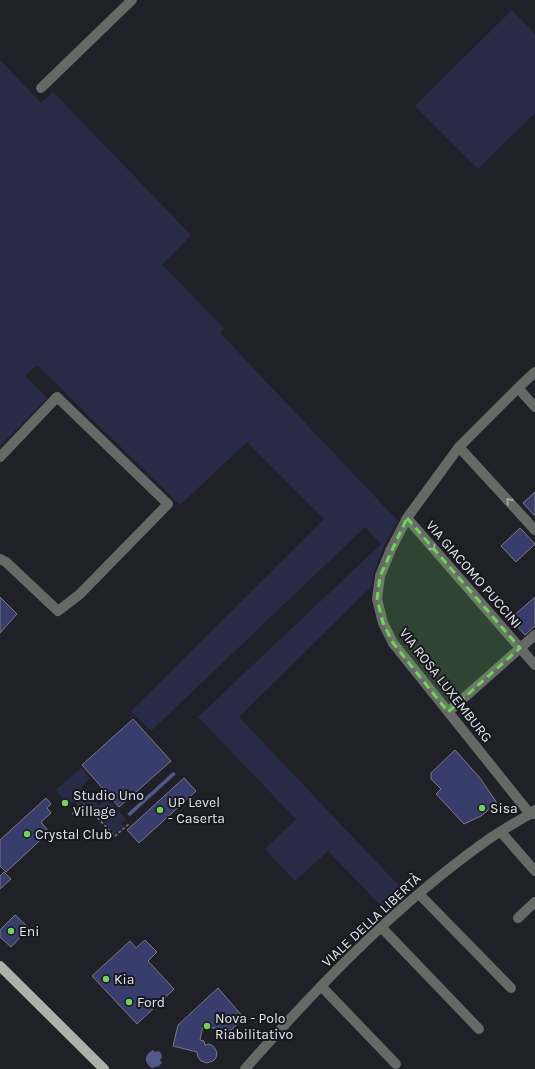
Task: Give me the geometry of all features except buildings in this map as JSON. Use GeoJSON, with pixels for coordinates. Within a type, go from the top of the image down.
{"type":"FeatureCollection","features":[{"type":"Feature","properties":{"kind":"main road"},"geometry":{"type":"LineString","coordinates":[[0,966],[104,1069]]}},
{"type":"Feature","properties":{"kind":"street"},"geometry":{"type":"LineString","coordinates":[[41,88],[132,0]]}},
{"type":"Feature","properties":{"kind":"street","name":"VIA ROSA LUXEMBURG"},"geometry":{"type":"LineString","coordinates":[[533,813],[448,712],[393,643],[383,623],[377,599],[380,576],[391,549],[408,518],[459,447],[535,372]]}},
{"type":"Feature","properties":{"kind":"street"},"geometry":{"type":"LineString","coordinates":[[518,388],[535,407]]}},
{"type":"Feature","properties":{"kind":"street"},"geometry":{"type":"LineString","coordinates":[[0,457],[57,397],[168,504],[80,594],[58,611],[6,562],[0,559]]}},
{"type":"Feature","properties":{"kind":"street"},"geometry":{"type":"LineString","coordinates":[[459,447],[535,530]]}},
{"type":"Feature","properties":{"kind":"street","name":"VIA GIACOMO PUCCINI"},"geometry":{"type":"LineString","coordinates":[[408,518],[535,665]]}},
{"type":"Feature","properties":{"kind":"street"},"geometry":{"type":"LineString","coordinates":[[448,712],[535,635]]}},
{"type":"Feature","properties":{"kind":"street","name":"VIALE DELLA LIBERTÀ"},"geometry":{"type":"LineString","coordinates":[[245,1069],[321,986],[381,926],[436,880],[487,841],[533,813]]}},
{"type":"Feature","properties":{"kind":"street"},"geometry":{"type":"LineString","coordinates":[[501,832],[535,871]]}},
{"type":"Feature","properties":{"kind":"street"},"geometry":{"type":"LineString","coordinates":[[419,894],[511,988]]}},
{"type":"Feature","properties":{"kind":"street"},"geometry":{"type":"LineString","coordinates":[[518,918],[535,902]]}},
{"type":"Feature","properties":{"kind":"street"},"geometry":{"type":"LineString","coordinates":[[381,926],[479,1029]]}},
{"type":"Feature","properties":{"kind":"street"},"geometry":{"type":"LineString","coordinates":[[321,986],[396,1064]]}},
{"type":"Feature","properties":{"kind":"path"},"geometry":{"type":"LineString","coordinates":[[72,814],[84,804],[115,836],[130,823]]}},
{"type":"Feature","properties":{"kind":"highlighted area"},"geometry":{"type":"Polygon","coordinates":[[[407,518],[520,648],[448,712],[393,643],[383,623],[377,599],[380,576],[407,518]]]}},
{"type":"Feature","properties":{"kind":"shaded area"},"geometry":{"type":"Polygon","coordinates":[[[512,10],[535,34],[535,113],[478,169],[415,106],[512,10]]]}},
{"type":"Feature","properties":{"kind":"shaded area"},"geometry":{"type":"Polygon","coordinates":[[[0,60],[41,103],[53,92],[191,235],[162,265],[224,328],[220,333],[398,521],[381,553],[375,569],[371,587],[239,717],[402,889],[382,907],[328,851],[295,881],[265,849],[296,819],[198,717],[381,544],[365,527],[151,731],[131,711],[324,519],[247,442],[180,505],[37,365],[25,376],[47,398],[0,446],[0,60]]]}},
{"type":"Feature","properties":{"kind":"shaded area"},"geometry":{"type":"Polygon","coordinates":[[[81,768],[90,778],[81,787],[99,806],[107,799],[126,819],[121,823],[124,826],[115,834],[85,801],[77,808],[76,802],[68,802],[63,805],[63,799],[56,790],[81,768]]]}},
{"type":"Feature","properties":{"kind":"shaded area"},"geometry":{"type":"Polygon","coordinates":[[[173,772],[176,774],[130,816],[127,814],[173,772]]]}},
{"type":"Feature","properties":{"kind":"shaded area"},"geometry":{"type":"Polygon","coordinates":[[[153,1050],[161,1053],[162,1057],[160,1060],[162,1063],[159,1066],[152,1068],[146,1061],[146,1056],[153,1050]]]}},
{"type":"Feature","properties":{"kind":"place","name":"Studio Uno Village"},"geometry":{"type":"Point","coordinates":[65,803]}},
{"type":"Feature","properties":{"kind":"place","name":"Sisa"},"geometry":{"type":"Point","coordinates":[482,808]}},
{"type":"Feature","properties":{"kind":"place","name":"UP Level - Caserta"},"geometry":{"type":"Point","coordinates":[160,810]}},
{"type":"Feature","properties":{"kind":"place","name":"Crystal Club"},"geometry":{"type":"Point","coordinates":[27,834]}},
{"type":"Feature","properties":{"kind":"place","name":"Eni"},"geometry":{"type":"Point","coordinates":[11,931]}},
{"type":"Feature","properties":{"kind":"place","name":"Kia"},"geometry":{"type":"Point","coordinates":[106,979]}},
{"type":"Feature","properties":{"kind":"place","name":"Ford"},"geometry":{"type":"Point","coordinates":[129,1002]}},
{"type":"Feature","properties":{"kind":"place","name":"Nova - Polo Riabilitativo"},"geometry":{"type":"Point","coordinates":[207,1026]}}]}
